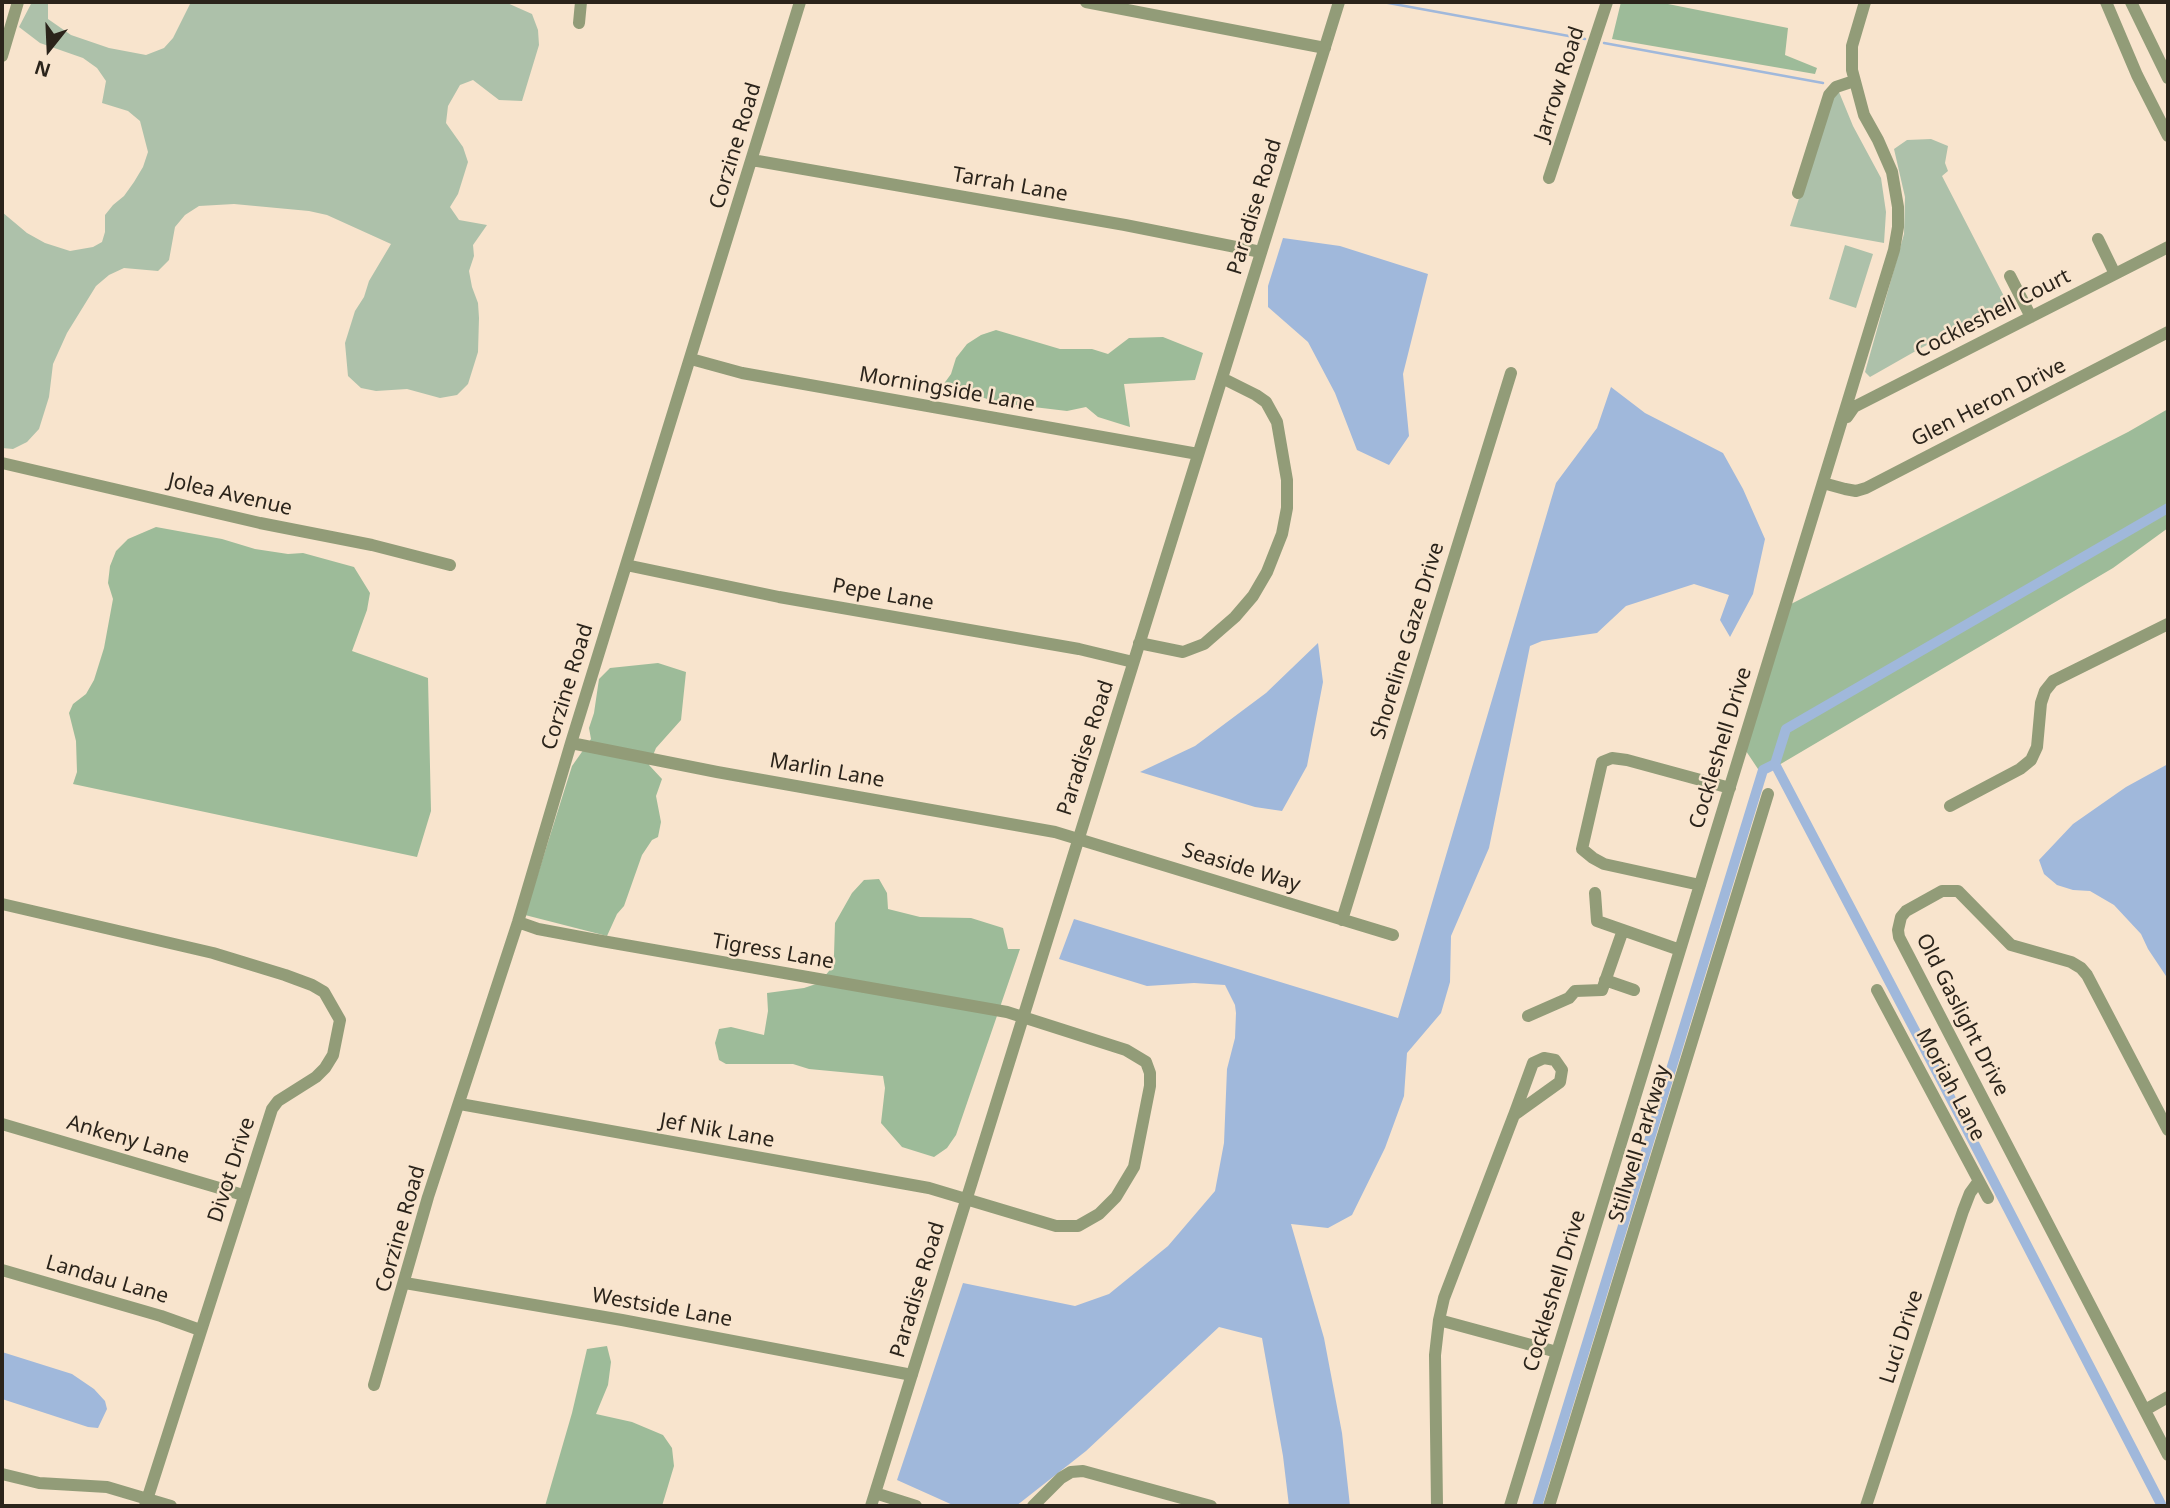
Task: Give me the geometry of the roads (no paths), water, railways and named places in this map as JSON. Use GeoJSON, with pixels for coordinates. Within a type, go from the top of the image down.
{"type":"FeatureCollection","features":[{"type":"Feature","properties":{"kind":"street"},"geometry":{"type":"LineString","coordinates":[[2,56],[18,2]]}},
{"type":"Feature","properties":{"kind":"street"},"geometry":{"type":"LineString","coordinates":[[579,23],[581,2]]}},
{"type":"Feature","properties":{"kind":"street","name":"Corzine Road"},"geometry":{"type":"LineString","coordinates":[[374,1385],[428,1197],[518,922],[800,2]]}},
{"type":"Feature","properties":{"kind":"street"},"geometry":{"type":"LineString","coordinates":[[1086,2],[1325,48]]}},
{"type":"Feature","properties":{"kind":"street","name":"Paradise Road"},"geometry":{"type":"LineString","coordinates":[[871,1506],[1339,2]]}},
{"type":"Feature","properties":{"kind":"street","name":"Jarrow Road"},"geometry":{"type":"LineString","coordinates":[[1549,178],[1607,2]]}},
{"type":"Feature","properties":{"kind":"street","name":"Cockleshell Drive"},"geometry":{"type":"LineString","coordinates":[[1510,1506],[1894,250],[1898,206],[1892,172],[1864,115],[1854,81],[1852,46],[1865,2]]}},
{"type":"Feature","properties":{"kind":"street"},"geometry":{"type":"LineString","coordinates":[[2106,2],[2137,75],[2168,136]]}},
{"type":"Feature","properties":{"kind":"street"},"geometry":{"type":"LineString","coordinates":[[2131,2],[2168,78]]}},
{"type":"Feature","properties":{"kind":"street"},"geometry":{"type":"LineString","coordinates":[[1798,192],[1829,94],[1854,81]]}},
{"type":"Feature","properties":{"kind":"street","name":"Tarrah Lane"},"geometry":{"type":"LineString","coordinates":[[752,160],[1261,252]]}},
{"type":"Feature","properties":{"kind":"street"},"geometry":{"type":"LineString","coordinates":[[2098,239],[2115,274]]}},
{"type":"Feature","properties":{"kind":"street","name":"Cockleshell Court"},"geometry":{"type":"LineString","coordinates":[[1842,423],[1854,407],[2168,247]]}},
{"type":"Feature","properties":{"kind":"street"},"geometry":{"type":"LineString","coordinates":[[2010,276],[2031,317]]}},
{"type":"Feature","properties":{"kind":"street","name":"Glen Heron Drive"},"geometry":{"type":"LineString","coordinates":[[1823,483],[1856,491],[1866,488],[2168,332]]}},
{"type":"Feature","properties":{"kind":"street","name":"Morningside Lane"},"geometry":{"type":"LineString","coordinates":[[691,359],[742,373],[1198,454]]}},
{"type":"Feature","properties":{"kind":"street","name":"Shoreline Gaze Drive"},"geometry":{"type":"LineString","coordinates":[[1342,919],[1511,373]]}},
{"type":"Feature","properties":{"kind":"street"},"geometry":{"type":"LineString","coordinates":[[1139,643],[1183,652],[1204,644],[1235,617],[1253,596],[1273,560],[1282,534],[1288,487],[1284,451],[1273,411],[1256,394],[1222,378]]}},
{"type":"Feature","properties":{"kind":"street","name":"Jolea Avenue"},"geometry":{"type":"LineString","coordinates":[[2,464],[260,523],[372,545],[450,565]]}},
{"type":"Feature","properties":{"kind":"street","name":"Pepe Lane"},"geometry":{"type":"LineString","coordinates":[[626,565],[779,597],[1079,649],[1133,662]]}},
{"type":"Feature","properties":{"kind":"street"},"geometry":{"type":"LineString","coordinates":[[1950,806],[2020,769],[2031,760],[2037,747],[2041,703],[2045,691],[2053,681],[2168,624]]}},
{"type":"Feature","properties":{"kind":"street","name":"Marlin Lane"},"geometry":{"type":"LineString","coordinates":[[571,743],[1078,837]]}},
{"type":"Feature","properties":{"kind":"street"},"geometry":{"type":"LineString","coordinates":[[1700,885],[1604,864],[1582,849],[1602,762],[1612,758],[1730,788]]}},
{"type":"Feature","properties":{"kind":"street","name":"Stillwell Parkway"},"geometry":{"type":"LineString","coordinates":[[1549,1506],[1768,794]]}},
{"type":"Feature","properties":{"kind":"street","name":"Seaside Way"},"geometry":{"type":"LineString","coordinates":[[1078,837],[1393,935]]}},
{"type":"Feature","properties":{"kind":"street","name":"Old Gaslight Drive"},"geometry":{"type":"LineString","coordinates":[[2168,1130],[2164,1111],[2081,968],[2071,962],[2011,945],[1958,891],[1942,891],[1906,911],[1901,917],[1899,937],[2168,1455]]}},
{"type":"Feature","properties":{"kind":"street"},"geometry":{"type":"LineString","coordinates":[[1595,893],[1597,920],[1680,950]]}},
{"type":"Feature","properties":{"kind":"street","name":"Divot Drive"},"geometry":{"type":"LineString","coordinates":[[2,904],[213,953],[285,975],[324,992],[340,1020],[333,1055],[326,1068],[278,1101],[272,1109],[146,1503]]}},
{"type":"Feature","properties":{"kind":"street","name":"Tigress Lane"},"geometry":{"type":"LineString","coordinates":[[518,922],[538,929],[589,939],[1007,1012],[1126,1050],[1146,1062],[1150,1073],[1150,1086],[1134,1167],[1116,1197],[1099,1214],[1078,1226],[1056,1226],[967,1199]]}},
{"type":"Feature","properties":{"kind":"street"},"geometry":{"type":"LineString","coordinates":[[1528,1016],[1569,998],[1575,991],[1602,990],[1623,930]]}},
{"type":"Feature","properties":{"kind":"street"},"geometry":{"type":"LineString","coordinates":[[1605,980],[1634,990]]}},
{"type":"Feature","properties":{"kind":"street","name":"Moriah Lane"},"geometry":{"type":"LineString","coordinates":[[1877,990],[1988,1198]]}},
{"type":"Feature","properties":{"kind":"street"},"geometry":{"type":"LineString","coordinates":[[1437,1506],[1435,1355],[1444,1298],[1463,1246],[1534,1063],[1544,1058],[1555,1060],[1562,1070],[1560,1082],[1514,1115]]}},
{"type":"Feature","properties":{"kind":"street","name":"Jef Nik Lane"},"geometry":{"type":"LineString","coordinates":[[460,1104],[929,1188],[967,1199]]}},
{"type":"Feature","properties":{"kind":"street","name":"Ankeny Lane"},"geometry":{"type":"LineString","coordinates":[[2,1124],[243,1195]]}},
{"type":"Feature","properties":{"kind":"street","name":"Luci Drive"},"geometry":{"type":"LineString","coordinates":[[1866,1506],[1963,1211],[1978,1182]]}},
{"type":"Feature","properties":{"kind":"street","name":"Landau Lane"},"geometry":{"type":"LineString","coordinates":[[2,1270],[200,1330]]}},
{"type":"Feature","properties":{"kind":"street","name":"Westside Lane"},"geometry":{"type":"LineString","coordinates":[[405,1283],[622,1320],[912,1375]]}},
{"type":"Feature","properties":{"kind":"street"},"geometry":{"type":"LineString","coordinates":[[1439,1320],[1557,1353]]}},
{"type":"Feature","properties":{"kind":"street"},"geometry":{"type":"LineString","coordinates":[[2145,1410],[2168,1397]]}},
{"type":"Feature","properties":{"kind":"street"},"geometry":{"type":"LineString","coordinates":[[1033,1506],[1061,1478],[1071,1472],[1083,1471],[1211,1506]]}},
{"type":"Feature","properties":{"kind":"street"},"geometry":{"type":"LineString","coordinates":[[2,1474],[39,1483],[107,1487],[146,1503],[172,1506]]}},
{"type":"Feature","properties":{"kind":"street"},"geometry":{"type":"LineString","coordinates":[[875,1493],[916,1506]]}},
{"type":"Feature","properties":{"kind":"water"},"geometry":{"type":"Polygon","coordinates":[[[1283,238],[1340,246],[1428,274],[1403,374],[1409,436],[1389,465],[1357,450],[1335,393],[1308,342],[1268,307],[1268,286],[1283,238]]]}},
{"type":"Feature","properties":{"kind":"water"},"geometry":{"type":"Polygon","coordinates":[[[1611,387],[1645,413],[1723,453],[1743,489],[1765,539],[1753,594],[1730,637],[1720,620],[1729,595],[1694,584],[1626,606],[1597,633],[1542,641],[1530,646],[1489,848],[1451,936],[1450,982],[1441,1013],[1407,1053],[1404,1096],[1385,1148],[1352,1215],[1328,1228],[1291,1224],[1324,1338],[1342,1433],[1350,1506],[1289,1506],[1262,1338],[1219,1327],[1086,1451],[1016,1506],[955,1506],[897,1480],[963,1283],[1075,1306],[1109,1294],[1168,1246],[1215,1191],[1224,1143],[1227,1069],[1235,1038],[1235,1005],[1225,985],[1194,983],[1147,986],[1059,959],[1074,919],[1398,1018],[1556,483],[1597,428],[1611,387]]]}},
{"type":"Feature","properties":{"kind":"water"},"geometry":{"type":"Polygon","coordinates":[[[1318,643],[1323,682],[1307,766],[1282,811],[1255,807],[1140,772],[1195,746],[1266,693],[1318,643]]]}},
{"type":"Feature","properties":{"kind":"water"},"geometry":{"type":"Polygon","coordinates":[[[2168,764],[2168,979],[2141,934],[2114,905],[2090,891],[2057,885],[2044,874],[2039,860],[2073,824],[2126,787],[2168,764]]]}},
{"type":"Feature","properties":{"kind":"water"},"geometry":{"type":"Polygon","coordinates":[[[2,1352],[72,1374],[94,1389],[105,1401],[107,1409],[98,1428],[2,1399],[2,1352]]]}},
{"type":"Feature","properties":{"kind":"waterway"},"geometry":{"type":"LineString","coordinates":[[1383,2],[1585,39]]}},
{"type":"Feature","properties":{"kind":"waterway"},"geometry":{"type":"LineString","coordinates":[[1604,43],[1823,83]]}},
{"type":"Feature","properties":{"kind":"waterway"},"geometry":{"type":"LineString","coordinates":[[2162,1506],[1775,764],[1786,729],[2168,508]]}},
{"type":"Feature","properties":{"kind":"waterway"},"geometry":{"type":"LineString","coordinates":[[1537,1506],[1763,770],[1775,764]]}}]}
